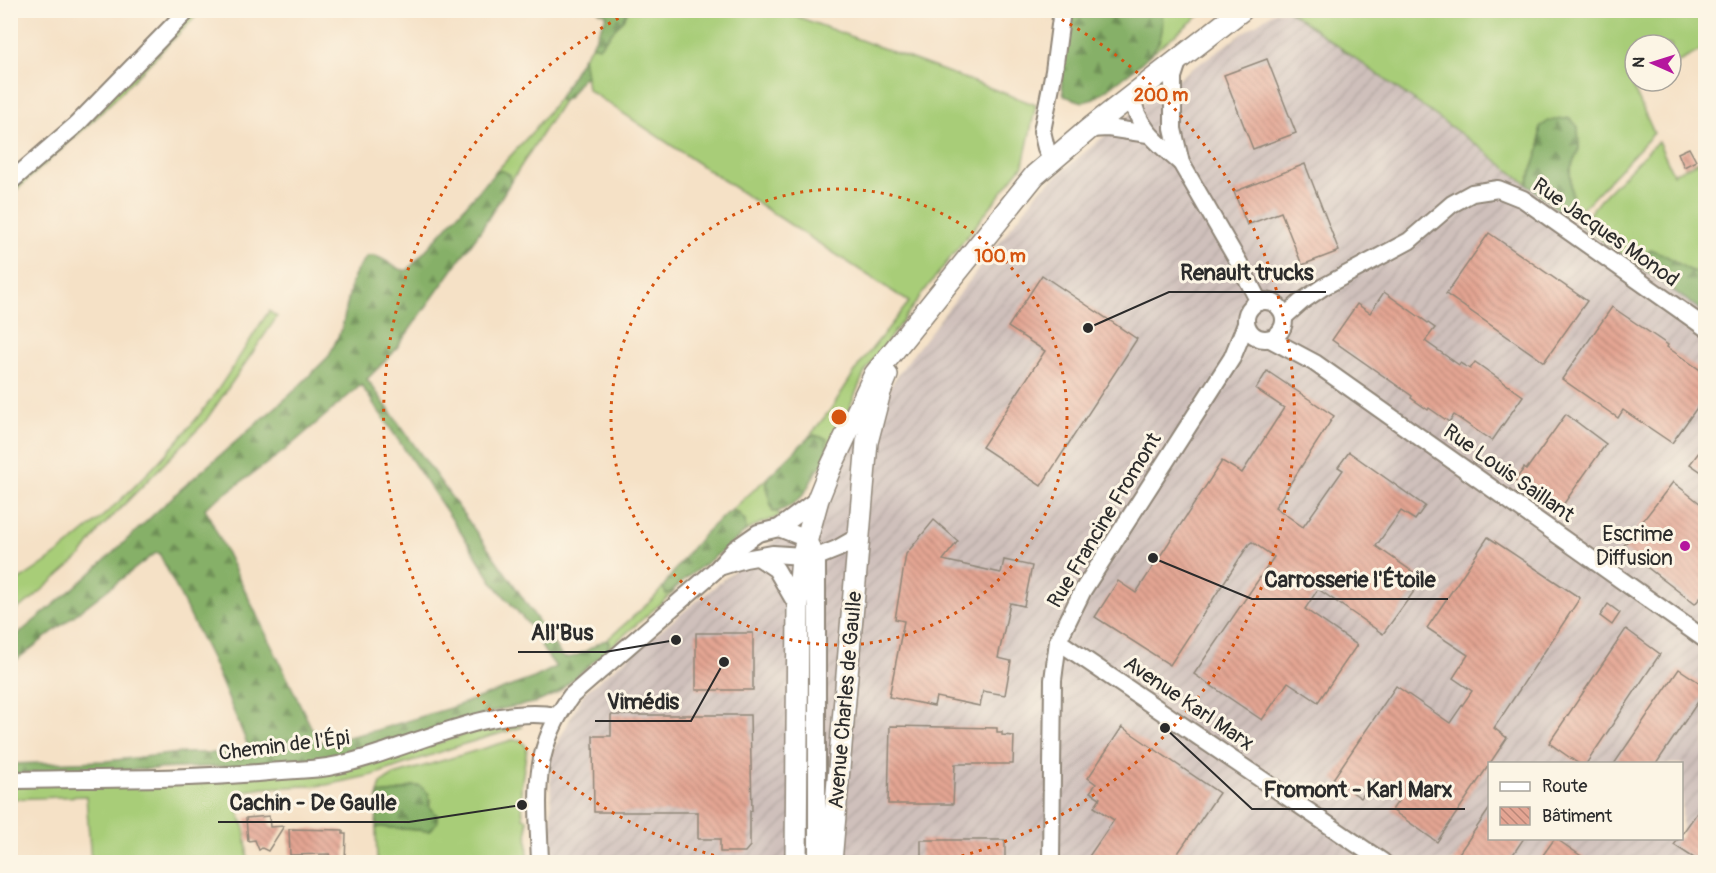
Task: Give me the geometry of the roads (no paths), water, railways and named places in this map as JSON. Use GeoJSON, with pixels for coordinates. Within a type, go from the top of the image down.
{"type":"FeatureCollection","features":[{"type":"Feature","properties":{"kind":"main road"},"geometry":{"type":"LineString","coordinates":[[808,551],[818,499],[875,374],[1035,175],[1089,129],[1236,14]]}},
{"type":"Feature","properties":{"kind":"main road"},"geometry":{"type":"LineString","coordinates":[[858,537],[867,442],[880,392],[898,346]]}},
{"type":"Feature","properties":{"kind":"main road","name":"Avenue Charles de Gaulle"},"geometry":{"type":"LineString","coordinates":[[831,862],[858,537]]}},
{"type":"Feature","properties":{"kind":"main road","name":"Avenue Charles de Gaulle"},"geometry":{"type":"LineString","coordinates":[[796,862],[798,607],[808,551]]}},
{"type":"Feature","properties":{"kind":"street"},"geometry":{"type":"LineString","coordinates":[[10,182],[77,124],[188,10]]}},
{"type":"Feature","properties":{"kind":"street"},"geometry":{"type":"LineString","coordinates":[[1052,159],[1046,148],[1042,131],[1054,71],[1062,10]]}},
{"type":"Feature","properties":{"kind":"street"},"geometry":{"type":"LineString","coordinates":[[1179,59],[1173,77],[1173,129],[1181,163],[1239,263],[1265,319]]}},
{"type":"Feature","properties":{"kind":"street"},"geometry":{"type":"LineString","coordinates":[[1132,95],[1133,109],[1148,134],[1181,163]]}},
{"type":"Feature","properties":{"kind":"street"},"geometry":{"type":"LineString","coordinates":[[1089,129],[1108,128],[1148,134]]}},
{"type":"Feature","properties":{"kind":"street","name":"Rue Jacques Monod"},"geometry":{"type":"LineString","coordinates":[[1265,319],[1409,241],[1452,204],[1472,193],[1498,189],[1523,199],[1706,328]]}},
{"type":"Feature","properties":{"kind":"street","name":"Rue Francine Fromont"},"geometry":{"type":"LineString","coordinates":[[1051,862],[1053,680],[1058,641],[1083,590],[1232,358],[1265,319]]}},
{"type":"Feature","properties":{"kind":"street","name":"Rue Louis Saillant"},"geometry":{"type":"LineString","coordinates":[[1265,319],[1315,363],[1706,640]]}},
{"type":"Feature","properties":{"kind":"street"},"geometry":{"type":"LineString","coordinates":[[540,862],[538,772],[546,741],[556,716],[571,696],[718,567],[735,549],[758,533],[779,528],[818,499]]}},
{"type":"Feature","properties":{"kind":"street"},"geometry":{"type":"LineString","coordinates":[[779,528],[808,551]]}},
{"type":"Feature","properties":{"kind":"street"},"geometry":{"type":"LineString","coordinates":[[718,567],[773,554],[837,549],[858,537]]}},
{"type":"Feature","properties":{"kind":"street","name":"Avenue Charles de Gaulle"},"geometry":{"type":"LineString","coordinates":[[808,551],[817,862]]}},
{"type":"Feature","properties":{"kind":"street"},"geometry":{"type":"LineString","coordinates":[[758,557],[776,569],[798,607]]}},
{"type":"Feature","properties":{"kind":"street","name":"Avenue Karl Marx"},"geometry":{"type":"LineString","coordinates":[[1058,641],[1383,862]]}},
{"type":"Feature","properties":{"kind":"street","name":"Chemin de l'Épi"},"geometry":{"type":"LineString","coordinates":[[10,780],[220,776],[328,767],[365,758],[482,721],[512,715],[544,713],[556,716]]}},
{"type":"Feature","properties":{"kind":"place","name":"Renault trucks"},"geometry":{"type":"Point","coordinates":[1088,328]}},
{"type":"Feature","properties":{"kind":"place","name":"Escrime Diffusion"},"geometry":{"type":"Point","coordinates":[1685,546]}},
{"type":"Feature","properties":{"kind":"place","name":"Carrosserie l'Étoile"},"geometry":{"type":"Point","coordinates":[1153,558]}},
{"type":"Feature","properties":{"kind":"place","name":"All'Bus"},"geometry":{"type":"Point","coordinates":[676,640]}},
{"type":"Feature","properties":{"kind":"place","name":"Vimédis"},"geometry":{"type":"Point","coordinates":[724,662]}},
{"type":"Feature","properties":{"kind":"place","name":"Fromont - Karl Marx"},"geometry":{"type":"Point","coordinates":[1165,728]}},
{"type":"Feature","properties":{"kind":"place","name":"Cachin - De Gaulle"},"geometry":{"type":"Point","coordinates":[522,805]}}]}
